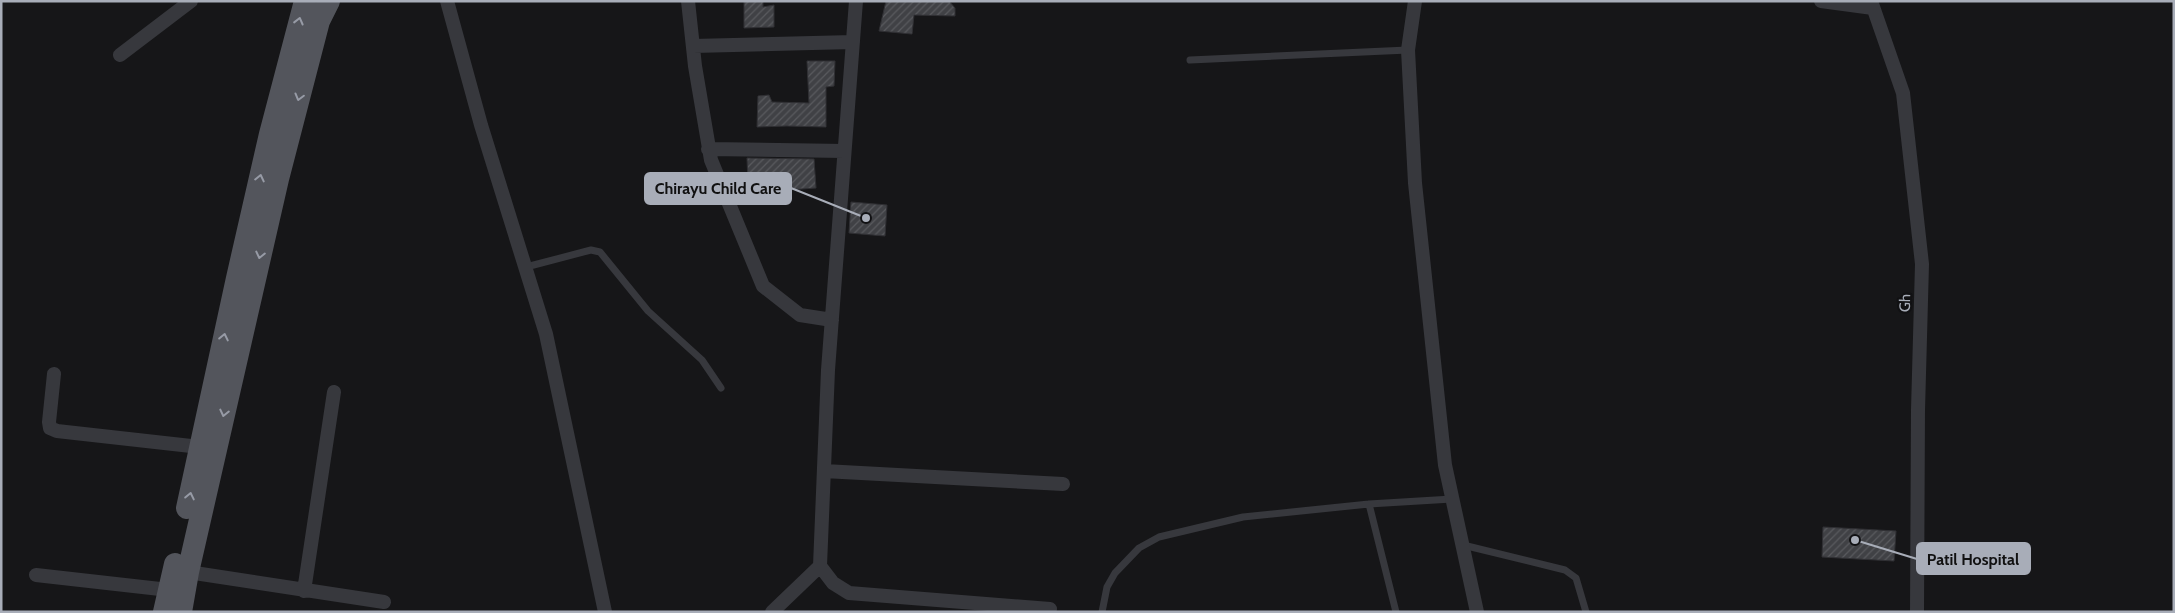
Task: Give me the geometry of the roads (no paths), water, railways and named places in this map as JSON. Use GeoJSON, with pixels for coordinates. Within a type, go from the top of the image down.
{"type":"FeatureCollection","features":[{"type":"Feature","properties":{"kind":"main road"},"geometry":{"type":"LineString","coordinates":[[181,612],[188,572],[278,179],[298,64],[305,1]]}},
{"type":"Feature","properties":{"kind":"main road"},"geometry":{"type":"LineString","coordinates":[[167,601],[237,278],[298,64],[330,1]]}},
{"type":"Feature","properties":{"kind":"street"},"geometry":{"type":"LineString","coordinates":[[120,55],[191,1]]}},
{"type":"Feature","properties":{"kind":"street"},"geometry":{"type":"LineString","coordinates":[[447,1],[481,125],[546,334],[605,612]]}},
{"type":"Feature","properties":{"kind":"street"},"geometry":{"type":"LineString","coordinates":[[688,1],[710,160],[763,286],[800,315],[832,320]]}},
{"type":"Feature","properties":{"kind":"street"},"geometry":{"type":"LineString","coordinates":[[856,1],[832,320],[820,566],[833,583],[848,593],[923,606],[1050,609]]}},
{"type":"Feature","properties":{"kind":"street"},"geometry":{"type":"LineString","coordinates":[[1415,1],[1408,50],[1415,183],[1445,465],[1477,612]]}},
{"type":"Feature","properties":{"kind":"street"},"geometry":{"type":"LineString","coordinates":[[1821,1],[1872,5]]}},
{"type":"Feature","properties":{"kind":"street","name":"Gh"},"geometry":{"type":"LineString","coordinates":[[1872,5],[1903,94],[1922,264],[1918,410],[1917,612]]}},
{"type":"Feature","properties":{"kind":"street"},"geometry":{"type":"LineString","coordinates":[[693,46],[853,42]]}},
{"type":"Feature","properties":{"kind":"street"},"geometry":{"type":"LineString","coordinates":[[708,149],[844,151]]}},
{"type":"Feature","properties":{"kind":"street"},"geometry":{"type":"LineString","coordinates":[[54,374],[50,428],[57,431],[200,447]]}},
{"type":"Feature","properties":{"kind":"street"},"geometry":{"type":"LineString","coordinates":[[304,591],[334,392]]}},
{"type":"Feature","properties":{"kind":"street"},"geometry":{"type":"LineString","coordinates":[[824,471],[1063,484]]}},
{"type":"Feature","properties":{"kind":"street"},"geometry":{"type":"LineString","coordinates":[[772,612],[820,566]]}},
{"type":"Feature","properties":{"kind":"street"},"geometry":{"type":"LineString","coordinates":[[188,572],[384,602]]}},
{"type":"Feature","properties":{"kind":"street"},"geometry":{"type":"LineString","coordinates":[[36,575],[167,601]]}},
{"type":"Feature","properties":{"kind":"lane"},"geometry":{"type":"LineString","coordinates":[[1190,60],[1408,50]]}},
{"type":"Feature","properties":{"kind":"lane"},"geometry":{"type":"LineString","coordinates":[[526,268],[591,250],[600,252],[648,311],[702,360],[721,388]]}},
{"type":"Feature","properties":{"kind":"lane"},"geometry":{"type":"LineString","coordinates":[[1102,612],[1107,587],[1115,573],[1139,548],[1159,537],[1243,517],[1369,504],[1452,499]]}},
{"type":"Feature","properties":{"kind":"lane"},"geometry":{"type":"LineString","coordinates":[[1369,504],[1396,612]]}},
{"type":"Feature","properties":{"kind":"lane"},"geometry":{"type":"LineString","coordinates":[[1462,545],[1566,570],[1576,578],[1586,612]]}},
{"type":"Feature","properties":{"kind":"place","name":"Chirayu Child Care"},"geometry":{"type":"Point","coordinates":[866,218]}},
{"type":"Feature","properties":{"kind":"place","name":"Patil Hospital"},"geometry":{"type":"Point","coordinates":[1855,540]}}]}
